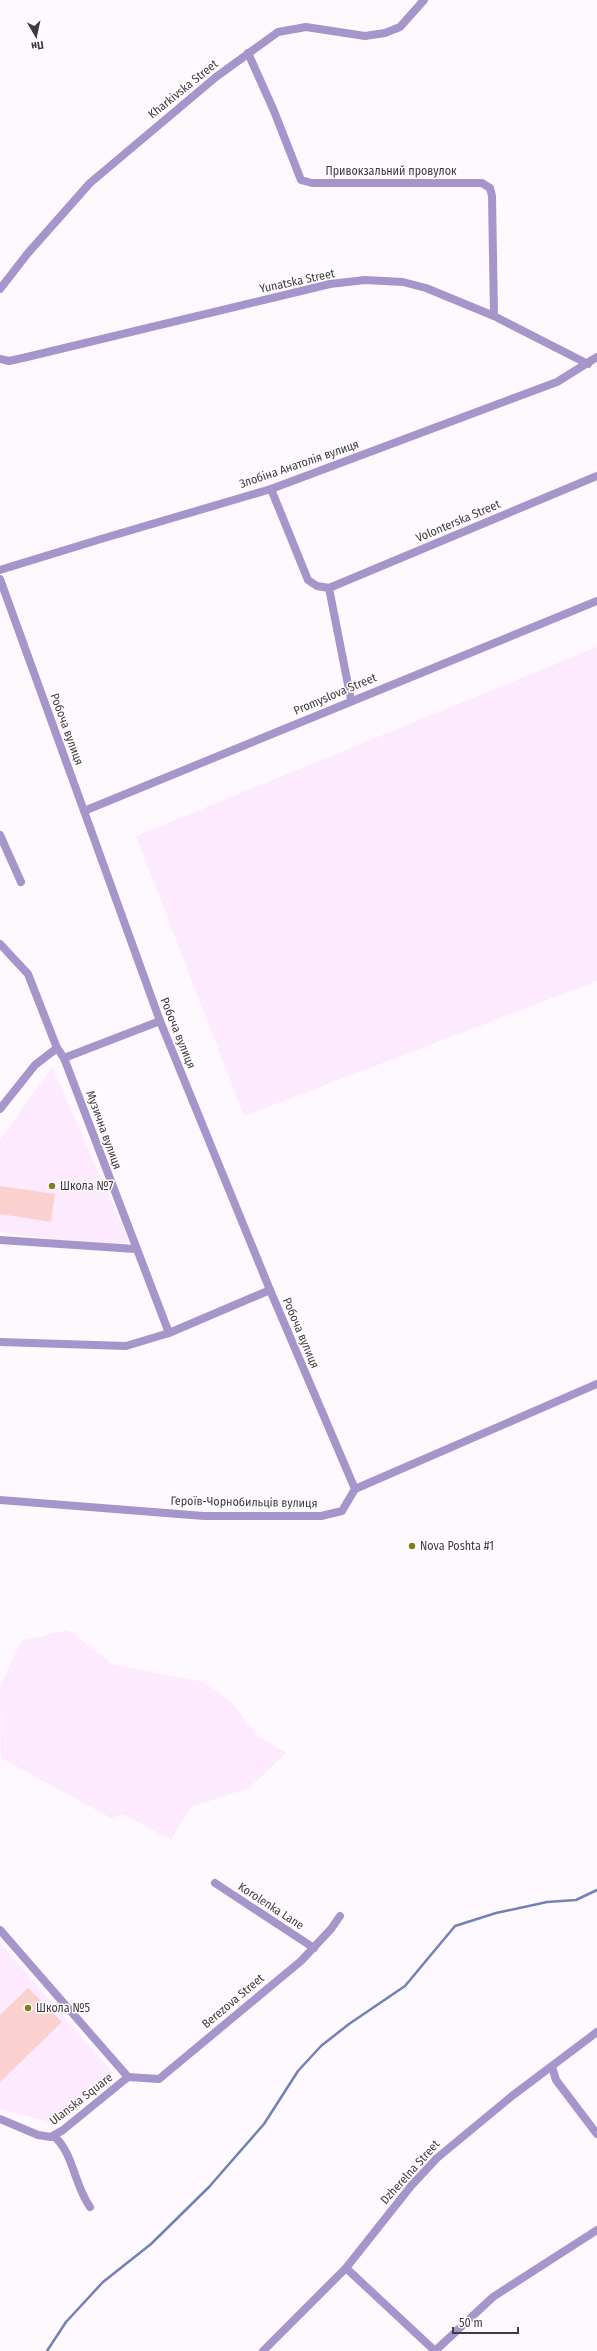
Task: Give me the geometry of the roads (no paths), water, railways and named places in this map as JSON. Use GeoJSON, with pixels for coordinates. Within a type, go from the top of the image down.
{"type":"FeatureCollection","features":[{"type":"Feature","properties":{"kind":"street","name":"Kharkivska Street"},"geometry":{"type":"LineString","coordinates":[[0,289],[28,253],[90,183],[248,53],[278,32],[306,26],[365,36],[385,33],[400,28],[424,0]]}},
{"type":"Feature","properties":{"kind":"street","name":"Привокзальний провулок"},"geometry":{"type":"LineString","coordinates":[[248,53],[274,112],[301,180],[312,183],[482,183],[490,188],[492,196],[494,316]]}},
{"type":"Feature","properties":{"kind":"street","name":"Yunatska Street"},"geometry":{"type":"LineString","coordinates":[[0,360],[9,361],[27,357],[330,284],[365,280],[402,282],[426,288],[494,316],[588,364]]}},
{"type":"Feature","properties":{"kind":"street","name":"Злобіна Анатолія вулиця"},"geometry":{"type":"LineString","coordinates":[[0,570],[101,538],[271,489],[557,382],[597,357]]}},
{"type":"Feature","properties":{"kind":"street","name":"Volonterska Street"},"geometry":{"type":"LineString","coordinates":[[329,588],[597,476]]}},
{"type":"Feature","properties":{"kind":"street"},"geometry":{"type":"LineString","coordinates":[[271,489],[308,580],[317,586],[329,588],[351,700]]}},
{"type":"Feature","properties":{"kind":"street","name":"Робоча вулиця"},"geometry":{"type":"LineString","coordinates":[[0,579],[160,1021],[270,1290],[355,1488]]}},
{"type":"Feature","properties":{"kind":"street","name":"Promyslova Street"},"geometry":{"type":"LineString","coordinates":[[84,811],[351,700],[597,601]]}},
{"type":"Feature","properties":{"kind":"street"},"geometry":{"type":"LineString","coordinates":[[0,835],[21,882]]}},
{"type":"Feature","properties":{"kind":"street","name":"Музична вулиця"},"geometry":{"type":"LineString","coordinates":[[0,944],[28,974],[57,1048],[64,1058],[135,1249],[169,1334]]}},
{"type":"Feature","properties":{"kind":"street"},"geometry":{"type":"LineString","coordinates":[[64,1058],[160,1021]]}},
{"type":"Feature","properties":{"kind":"street"},"geometry":{"type":"LineString","coordinates":[[0,1109],[35,1065],[57,1048]]}},
{"type":"Feature","properties":{"kind":"street"},"geometry":{"type":"LineString","coordinates":[[0,1240],[135,1249]]}},
{"type":"Feature","properties":{"kind":"street"},"geometry":{"type":"LineString","coordinates":[[0,1342],[126,1346],[169,1334],[270,1290]]}},
{"type":"Feature","properties":{"kind":"street"},"geometry":{"type":"LineString","coordinates":[[355,1488],[597,1384]]}},
{"type":"Feature","properties":{"kind":"street","name":"Героїв-Чорнобильців вулиця"},"geometry":{"type":"LineString","coordinates":[[0,1500],[204,1516],[321,1516],[342,1511],[355,1488]]}},
{"type":"Feature","properties":{"kind":"street","name":"Korolenka Lane"},"geometry":{"type":"LineString","coordinates":[[215,1883],[314,1948]]}},
{"type":"Feature","properties":{"kind":"street","name":"Berezova Street"},"geometry":{"type":"LineString","coordinates":[[128,2077],[159,2079],[314,1948],[340,1916]]}},
{"type":"Feature","properties":{"kind":"street","name":"Ulanska Square"},"geometry":{"type":"LineString","coordinates":[[0,1930],[128,2077],[51,2137],[38,2135],[0,2119]]}},
{"type":"Feature","properties":{"kind":"street","name":"Dzherelna Street"},"geometry":{"type":"LineString","coordinates":[[263,2351],[346,2268],[410,2186],[437,2158],[512,2096],[597,2032]]}},
{"type":"Feature","properties":{"kind":"street"},"geometry":{"type":"LineString","coordinates":[[552,2067],[556,2080],[597,2134]]}},
{"type":"Feature","properties":{"kind":"street"},"geometry":{"type":"LineString","coordinates":[[54,2136],[63,2144],[80,2193],[90,2207]]}},
{"type":"Feature","properties":{"kind":"street"},"geometry":{"type":"LineString","coordinates":[[346,2268],[435,2351],[493,2297],[597,2230]]}},
{"type":"Feature","properties":{"kind":"waterway"},"geometry":{"type":"LineString","coordinates":[[47,2351],[66,2322],[103,2282],[151,2244],[209,2187],[264,2124],[298,2071],[321,2046],[349,2024],[405,1986],[455,1926],[496,1913],[547,1902],[576,1900],[597,1890]]}},
{"type":"Feature","properties":{"kind":"place","name":"Школа №7"},"geometry":{"type":"Point","coordinates":[52,1186]}},
{"type":"Feature","properties":{"kind":"place","name":"Nova Poshta #1"},"geometry":{"type":"Point","coordinates":[412,1546]}},
{"type":"Feature","properties":{"kind":"place","name":"Школа №5"},"geometry":{"type":"Point","coordinates":[28,2008]}}]}
